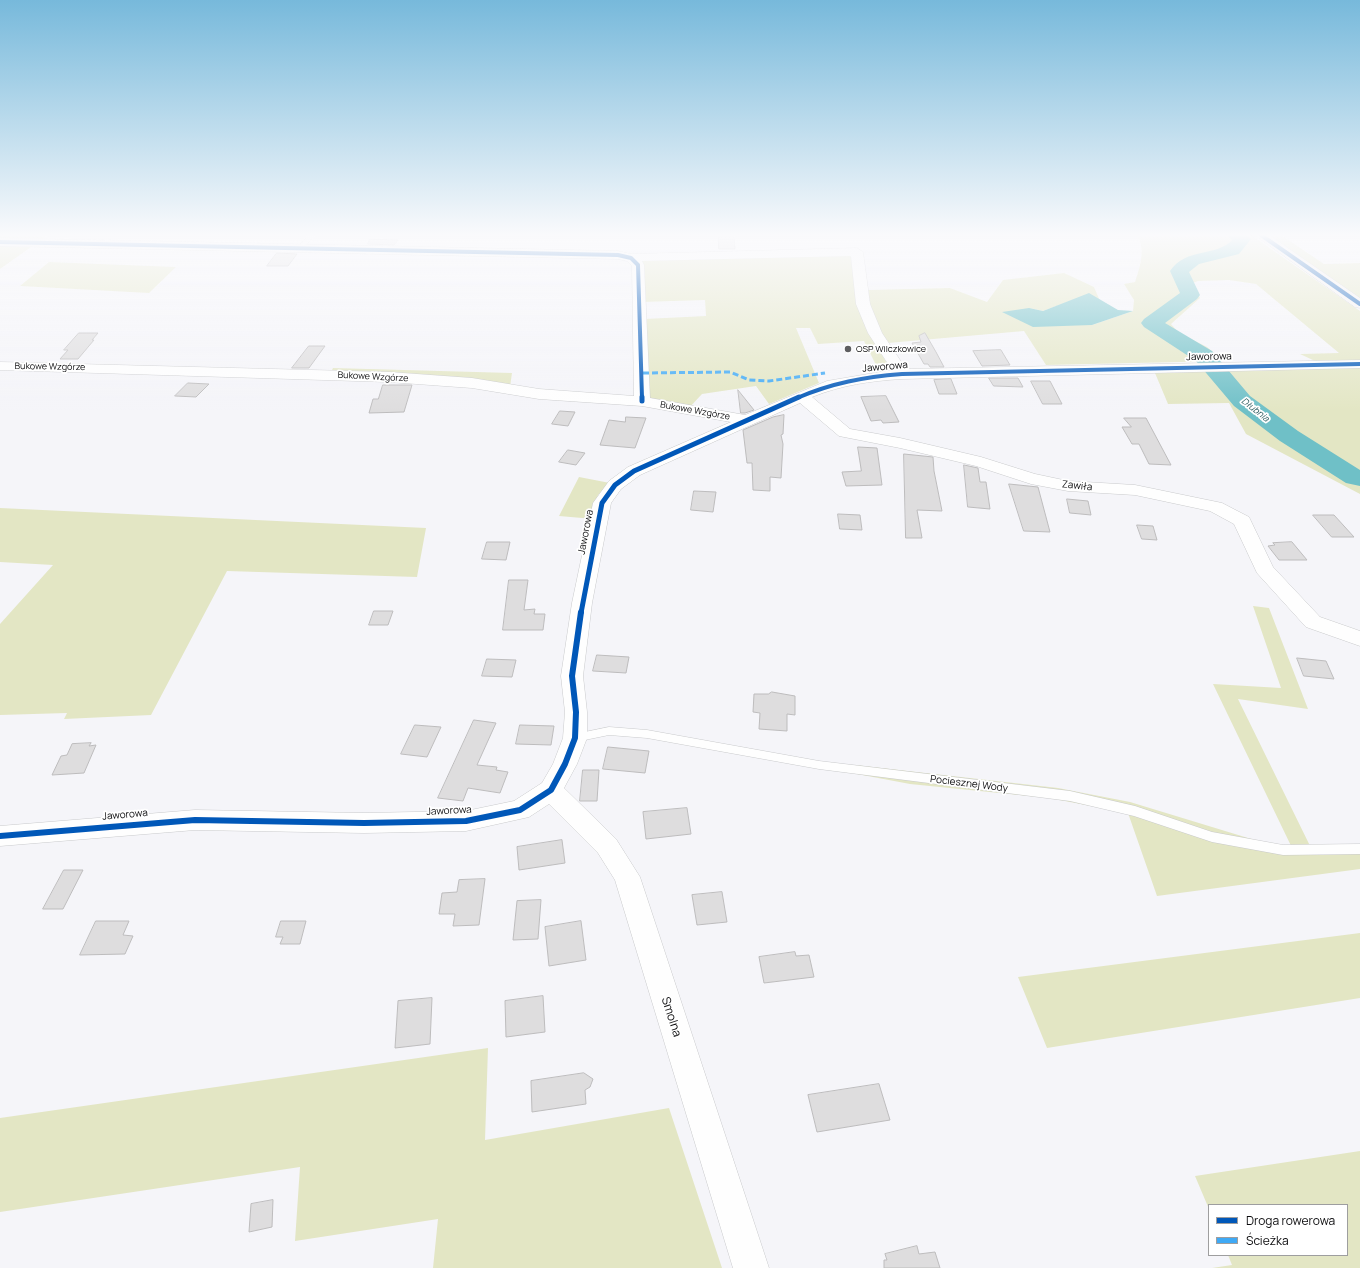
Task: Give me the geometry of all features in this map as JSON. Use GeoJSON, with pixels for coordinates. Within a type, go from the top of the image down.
{"type":"FeatureCollection","features":[{"type":"Feature","properties":{"kind":"street"},"geometry":{"type":"LineString","coordinates":[[638,294],[643,366],[642,401]]}},
{"type":"Feature","properties":{"kind":"street"},"geometry":{"type":"LineString","coordinates":[[862,294],[863,304],[875,333],[902,374]]}},
{"type":"Feature","properties":{"kind":"street"},"geometry":{"type":"LineString","coordinates":[[1346,294],[1360,304]]}},
{"type":"Feature","properties":{"kind":"street","name":"Jaworowa"},"geometry":{"type":"LineString","coordinates":[[0,836],[195,820],[364,823],[466,822],[520,810],[551,790],[565,764],[575,738],[576,712],[572,676],[582,603],[602,504],[615,485],[634,471],[744,420],[832,384],[876,376],[902,374],[1360,364]]}},
{"type":"Feature","properties":{"kind":"street","name":"Bukowe Wzgórze"},"geometry":{"type":"LineString","coordinates":[[0,366],[389,377],[472,383],[539,394],[642,401],[744,420]]}},
{"type":"Feature","properties":{"kind":"street","name":"Zawiła"},"geometry":{"type":"LineString","coordinates":[[802,396],[816,410],[844,433],[900,443],[981,462],[1031,479],[1068,486],[1135,490],[1216,507],[1242,521],[1264,569],[1313,622],[1360,639]]}},
{"type":"Feature","properties":{"kind":"street","name":"Smolna"},"geometry":{"type":"LineString","coordinates":[[551,790],[607,846],[627,877],[751,1268]]}},
{"type":"Feature","properties":{"kind":"lane","name":"Pociesznej Wody"},"geometry":{"type":"LineString","coordinates":[[575,738],[610,731],[647,734],[819,765],[1070,796],[1135,811],[1212,837],[1282,850],[1360,849]]}},
{"type":"Feature","properties":{"kind":"green space"},"geometry":{"type":"Polygon","coordinates":[[[641,294],[860,294],[866,328],[891,370],[885,372],[879,371],[864,341],[818,344],[810,328],[796,328],[819,383],[769,404],[756,386],[702,394],[689,408],[649,398],[644,319],[706,316],[705,300],[642,302],[641,294]]]}},
{"type":"Feature","properties":{"kind":"green space"},"geometry":{"type":"Polygon","coordinates":[[[869,294],[966,294],[987,302],[993,294],[1089,294],[1043,311],[1029,308],[1092,325],[1133,311],[1134,300],[1130,294],[1198,294],[1200,298],[1171,324],[1179,333],[1207,347],[1224,361],[1046,365],[1024,331],[888,343],[872,312],[869,294]]]}},
{"type":"Feature","properties":{"kind":"green space"},"geometry":{"type":"Polygon","coordinates":[[[1089,294],[1097,294],[1100,301],[1089,294]]]}},
{"type":"Feature","properties":{"kind":"green space"},"geometry":{"type":"Polygon","coordinates":[[[1268,294],[1336,294],[1360,311],[1360,360],[1315,361],[1300,354],[1339,353],[1268,294]]]}},
{"type":"Feature","properties":{"kind":"green space"},"geometry":{"type":"Polygon","coordinates":[[[1353,294],[1360,294],[1360,299],[1353,294]]]}},
{"type":"Feature","properties":{"kind":"green space"},"geometry":{"type":"Polygon","coordinates":[[[1360,367],[1360,494],[1246,434],[1229,403],[1168,404],[1155,373],[1360,367]]]}},
{"type":"Feature","properties":{"kind":"green space"},"geometry":{"type":"Polygon","coordinates":[[[333,368],[512,373],[510,387],[331,372],[333,368]]]}},
{"type":"Feature","properties":{"kind":"green space"},"geometry":{"type":"Polygon","coordinates":[[[579,477],[610,483],[598,495],[594,519],[559,516],[579,477]]]}},
{"type":"Feature","properties":{"kind":"green space"},"geometry":{"type":"Polygon","coordinates":[[[0,508],[426,528],[417,577],[227,571],[151,715],[64,719],[67,713],[0,715],[0,624],[53,565],[0,562],[0,508]]]}},
{"type":"Feature","properties":{"kind":"green space"},"geometry":{"type":"Polygon","coordinates":[[[1253,606],[1269,608],[1308,709],[1238,699],[1313,852],[1360,853],[1360,869],[1157,896],[1128,813],[1049,798],[910,784],[857,774],[855,765],[1058,788],[1130,802],[1294,852],[1213,684],[1281,688],[1253,606]]]}},
{"type":"Feature","properties":{"kind":"green space"},"geometry":{"type":"Polygon","coordinates":[[[1360,933],[1360,998],[1047,1048],[1018,977],[1360,933]]]}},
{"type":"Feature","properties":{"kind":"green space"},"geometry":{"type":"Polygon","coordinates":[[[488,1048],[485,1140],[669,1108],[722,1268],[433,1268],[438,1219],[295,1241],[300,1167],[0,1212],[0,1118],[488,1048]]]}},
{"type":"Feature","properties":{"kind":"green space"},"geometry":{"type":"Polygon","coordinates":[[[1360,1151],[1360,1268],[1212,1268],[1232,1265],[1228,1256],[1348,1256],[1348,1204],[1208,1204],[1208,1207],[1195,1176],[1360,1151]]]}},
{"type":"Feature","properties":{"kind":"water"},"geometry":{"type":"Polygon","coordinates":[[[1086,294],[1091,294],[1118,310],[1133,311],[1092,325],[1033,327],[1002,312],[1029,308],[1043,311],[1086,294]]]}},
{"type":"Feature","properties":{"kind":"building"},"geometry":{"type":"Polygon","coordinates":[[[79,333],[98,333],[78,359],[60,359],[68,350],[64,350],[79,333]]]}},
{"type":"Feature","properties":{"kind":"building"},"geometry":{"type":"Polygon","coordinates":[[[925,333],[944,367],[930,367],[928,364],[924,364],[912,343],[921,342],[919,336],[925,333]]]}},
{"type":"Feature","properties":{"kind":"building"},"geometry":{"type":"Polygon","coordinates":[[[309,346],[325,346],[309,368],[292,368],[309,346]]]}},
{"type":"Feature","properties":{"kind":"building"},"geometry":{"type":"Polygon","coordinates":[[[1001,350],[1010,365],[982,366],[973,351],[1001,350]]]}},
{"type":"Feature","properties":{"kind":"building"},"geometry":{"type":"Polygon","coordinates":[[[989,378],[1018,378],[1023,387],[994,386],[989,378]]]}},
{"type":"Feature","properties":{"kind":"building"},"geometry":{"type":"Polygon","coordinates":[[[951,379],[957,394],[939,394],[934,380],[951,379]]]}},
{"type":"Feature","properties":{"kind":"building"},"geometry":{"type":"Polygon","coordinates":[[[1031,381],[1050,381],[1062,404],[1043,404],[1031,381]]]}},
{"type":"Feature","properties":{"kind":"building"},"geometry":{"type":"Polygon","coordinates":[[[188,383],[209,384],[196,397],[175,396],[188,383]]]}},
{"type":"Feature","properties":{"kind":"building"},"geometry":{"type":"Polygon","coordinates":[[[383,385],[412,385],[404,412],[369,413],[373,399],[378,399],[383,385]]]}},
{"type":"Feature","properties":{"kind":"building"},"geometry":{"type":"Polygon","coordinates":[[[738,390],[754,410],[741,413],[738,390]]]}},
{"type":"Feature","properties":{"kind":"building"},"geometry":{"type":"Polygon","coordinates":[[[886,396],[899,422],[883,423],[881,420],[871,421],[861,397],[886,396]]]}},
{"type":"Feature","properties":{"kind":"building"},"geometry":{"type":"Polygon","coordinates":[[[560,411],[575,412],[568,426],[552,424],[560,411]]]}},
{"type":"Feature","properties":{"kind":"building"},"geometry":{"type":"Polygon","coordinates":[[[784,415],[783,434],[781,435],[783,444],[781,478],[770,477],[770,491],[753,490],[752,463],[747,463],[743,430],[773,417],[784,415]]]}},
{"type":"Feature","properties":{"kind":"building"},"geometry":{"type":"Polygon","coordinates":[[[626,417],[646,418],[635,448],[600,445],[609,420],[625,422],[626,417]]]}},
{"type":"Feature","properties":{"kind":"building"},"geometry":{"type":"Polygon","coordinates":[[[1124,418],[1146,418],[1171,465],[1149,464],[1139,444],[1132,444],[1122,427],[1131,427],[1124,418]]]}},
{"type":"Feature","properties":{"kind":"building"},"geometry":{"type":"Polygon","coordinates":[[[858,447],[877,448],[882,485],[846,486],[842,472],[861,471],[858,447]]]}},
{"type":"Feature","properties":{"kind":"building"},"geometry":{"type":"Polygon","coordinates":[[[568,450],[585,453],[576,465],[559,462],[568,450]]]}},
{"type":"Feature","properties":{"kind":"building"},"geometry":{"type":"Polygon","coordinates":[[[904,454],[933,457],[934,471],[942,511],[917,510],[922,538],[906,538],[904,454]]]}},
{"type":"Feature","properties":{"kind":"building"},"geometry":{"type":"Polygon","coordinates":[[[964,465],[978,468],[980,482],[986,482],[990,509],[968,507],[964,465]]]}},
{"type":"Feature","properties":{"kind":"building"},"geometry":{"type":"Polygon","coordinates":[[[1009,484],[1038,487],[1050,532],[1024,531],[1009,484]]]}},
{"type":"Feature","properties":{"kind":"building"},"geometry":{"type":"Polygon","coordinates":[[[694,491],[716,492],[713,512],[691,510],[694,491]]]}},
{"type":"Feature","properties":{"kind":"building"},"geometry":{"type":"Polygon","coordinates":[[[1067,499],[1088,501],[1091,515],[1070,513],[1067,499]]]}},
{"type":"Feature","properties":{"kind":"building"},"geometry":{"type":"Polygon","coordinates":[[[838,514],[860,515],[862,530],[840,529],[838,514]]]}},
{"type":"Feature","properties":{"kind":"building"},"geometry":{"type":"Polygon","coordinates":[[[1313,515],[1334,515],[1354,537],[1332,537],[1313,515]]]}},
{"type":"Feature","properties":{"kind":"building"},"geometry":{"type":"Polygon","coordinates":[[[1137,525],[1153,526],[1157,540],[1142,539],[1137,525]]]}},
{"type":"Feature","properties":{"kind":"building"},"geometry":{"type":"Polygon","coordinates":[[[487,542],[510,542],[506,560],[482,559],[487,542]]]}},
{"type":"Feature","properties":{"kind":"building"},"geometry":{"type":"Polygon","coordinates":[[[1292,542],[1307,560],[1279,560],[1268,546],[1275,545],[1273,543],[1292,542]]]}},
{"type":"Feature","properties":{"kind":"building"},"geometry":{"type":"Polygon","coordinates":[[[509,580],[528,580],[524,610],[535,609],[534,614],[545,614],[543,630],[503,630],[509,580]]]}},
{"type":"Feature","properties":{"kind":"building"},"geometry":{"type":"Polygon","coordinates":[[[374,611],[393,611],[388,625],[369,625],[374,611]]]}},
{"type":"Feature","properties":{"kind":"building"},"geometry":{"type":"Polygon","coordinates":[[[597,655],[629,657],[626,673],[593,671],[597,655]]]}},
{"type":"Feature","properties":{"kind":"building"},"geometry":{"type":"Polygon","coordinates":[[[1297,658],[1326,661],[1334,679],[1304,676],[1297,658]]]}},
{"type":"Feature","properties":{"kind":"building"},"geometry":{"type":"Polygon","coordinates":[[[487,659],[516,660],[512,677],[482,676],[487,659]]]}},
{"type":"Feature","properties":{"kind":"building"},"geometry":{"type":"Polygon","coordinates":[[[772,692],[795,696],[795,715],[787,714],[787,731],[759,729],[760,713],[753,712],[754,694],[768,694],[772,692]]]}},
{"type":"Feature","properties":{"kind":"building"},"geometry":{"type":"Polygon","coordinates":[[[474,720],[496,723],[477,765],[497,767],[496,770],[508,772],[500,793],[468,788],[463,801],[438,798],[474,720]]]}},
{"type":"Feature","properties":{"kind":"building"},"geometry":{"type":"Polygon","coordinates":[[[415,725],[441,727],[427,757],[401,754],[415,725]]]}},
{"type":"Feature","properties":{"kind":"building"},"geometry":{"type":"Polygon","coordinates":[[[520,725],[554,726],[551,745],[516,744],[520,725]]]}},
{"type":"Feature","properties":{"kind":"building"},"geometry":{"type":"Polygon","coordinates":[[[91,743],[89,746],[96,745],[84,773],[52,775],[61,756],[67,755],[72,744],[91,743]]]}},
{"type":"Feature","properties":{"kind":"building"},"geometry":{"type":"Polygon","coordinates":[[[608,747],[649,751],[645,773],[603,769],[608,747]]]}},
{"type":"Feature","properties":{"kind":"building"},"geometry":{"type":"Polygon","coordinates":[[[583,770],[599,770],[597,801],[580,801],[583,770]]]}},
{"type":"Feature","properties":{"kind":"building"},"geometry":{"type":"Polygon","coordinates":[[[687,808],[691,834],[646,839],[643,812],[687,808]]]}},
{"type":"Feature","properties":{"kind":"building"},"geometry":{"type":"Polygon","coordinates":[[[562,840],[565,863],[519,870],[517,847],[562,840]]]}},
{"type":"Feature","properties":{"kind":"building"},"geometry":{"type":"Polygon","coordinates":[[[64,870],[83,870],[63,909],[43,909],[64,870]]]}},
{"type":"Feature","properties":{"kind":"building"},"geometry":{"type":"Polygon","coordinates":[[[485,879],[479,925],[453,926],[455,914],[439,914],[442,893],[457,892],[459,880],[485,879]]]}},
{"type":"Feature","properties":{"kind":"building"},"geometry":{"type":"Polygon","coordinates":[[[722,892],[727,922],[697,925],[692,895],[722,892]]]}},
{"type":"Feature","properties":{"kind":"building"},"geometry":{"type":"Polygon","coordinates":[[[541,900],[538,939],[513,940],[517,901],[541,900]]]}},
{"type":"Feature","properties":{"kind":"building"},"geometry":{"type":"Polygon","coordinates":[[[96,921],[129,921],[123,935],[133,936],[125,954],[80,955],[96,921]]]}},
{"type":"Feature","properties":{"kind":"building"},"geometry":{"type":"Polygon","coordinates":[[[281,921],[306,921],[300,944],[280,944],[283,937],[276,937],[281,921]]]}},
{"type":"Feature","properties":{"kind":"building"},"geometry":{"type":"Polygon","coordinates":[[[581,921],[586,960],[549,966],[545,927],[581,921]]]}},
{"type":"Feature","properties":{"kind":"building"},"geometry":{"type":"Polygon","coordinates":[[[795,952],[796,956],[809,955],[814,977],[764,983],[759,957],[795,952]]]}},
{"type":"Feature","properties":{"kind":"building"},"geometry":{"type":"Polygon","coordinates":[[[543,996],[545,1032],[506,1037],[505,1001],[543,996]]]}},
{"type":"Feature","properties":{"kind":"building"},"geometry":{"type":"Polygon","coordinates":[[[432,998],[430,1044],[395,1048],[398,1001],[432,998]]]}},
{"type":"Feature","properties":{"kind":"building"},"geometry":{"type":"Polygon","coordinates":[[[584,1073],[593,1079],[590,1087],[585,1090],[586,1104],[532,1112],[531,1081],[584,1073]]]}},
{"type":"Feature","properties":{"kind":"building"},"geometry":{"type":"Polygon","coordinates":[[[879,1084],[890,1120],[817,1132],[808,1095],[879,1084]]]}},
{"type":"Feature","properties":{"kind":"building"},"geometry":{"type":"Polygon","coordinates":[[[273,1200],[272,1227],[249,1232],[251,1204],[273,1200]]]}},
{"type":"Feature","properties":{"kind":"building"},"geometry":{"type":"Polygon","coordinates":[[[917,1246],[919,1254],[935,1252],[940,1268],[884,1268],[884,1260],[887,1260],[885,1254],[917,1246]]]}},
{"type":"Feature","properties":{"kind":"waterway","name":"Dłubnia"},"geometry":{"type":"LineString","coordinates":[[1190,294],[1151,323],[1204,356],[1242,401],[1289,436],[1355,478],[1360,478]]}},
{"type":"Feature","properties":{"kind":"marked path"},"geometry":{"type":"LineString","coordinates":[[643,373],[730,372],[749,380],[769,381],[825,373]]}},
{"type":"Feature","properties":{"kind":"cycle path"},"geometry":{"type":"LineString","coordinates":[[639,294],[642,401]]}},
{"type":"Feature","properties":{"kind":"cycle path"},"geometry":{"type":"LineString","coordinates":[[1346,294],[1360,304]]}},
{"type":"Feature","properties":{"kind":"cycle path"},"geometry":{"type":"LineString","coordinates":[[0,836],[195,820],[364,823],[466,821],[520,810],[551,790],[565,764],[575,738],[576,712],[572,676],[582,603],[602,503],[615,485],[634,471],[832,384],[876,376],[902,374],[1360,364]]}},
{"type":"Feature","properties":{"kind":"place","name":"OSP Wilczkowice"},"geometry":{"type":"Point","coordinates":[848,349]}}]}
